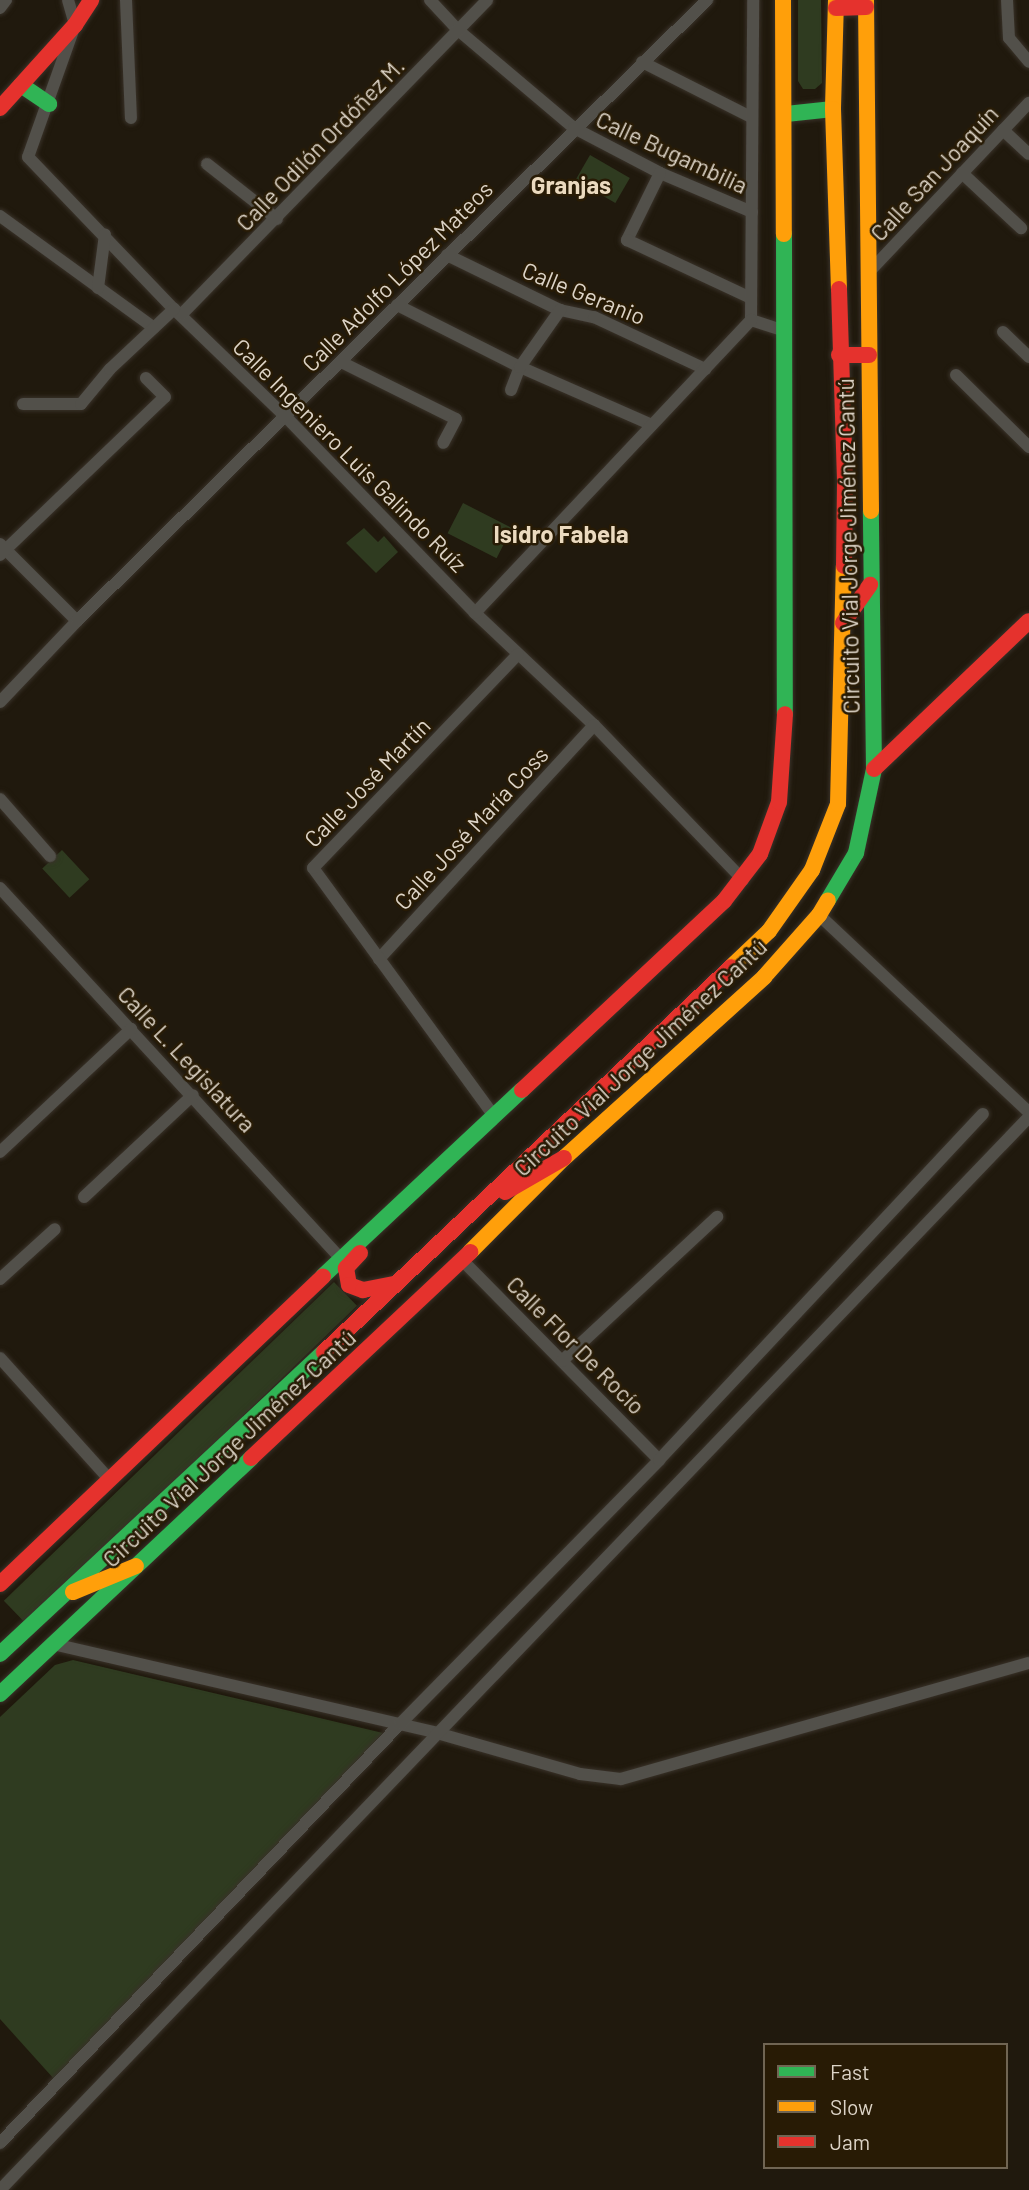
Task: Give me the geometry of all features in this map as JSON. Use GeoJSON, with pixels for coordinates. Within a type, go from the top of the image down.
{"type":"FeatureCollection","features":[{"type":"Feature","properties":{"kind":"main road"},"geometry":{"type":"LineString","coordinates":[[0,108],[75,25],[91,0]]}},
{"type":"Feature","properties":{"kind":"main road"},"geometry":{"type":"LineString","coordinates":[[0,1584],[341,1259],[724,901],[743,880],[773,825],[783,774],[787,689],[786,114],[783,0]]}},
{"type":"Feature","properties":{"kind":"main road"},"geometry":{"type":"LineString","coordinates":[[836,4],[866,4]]}},
{"type":"Feature","properties":{"kind":"main road","name":"Circuito Vial Jorge Jiménez Cantú"},"geometry":{"type":"LineString","coordinates":[[0,1654],[393,1284],[478,1208],[769,931],[812,870],[838,804],[845,483],[833,109],[836,4]]}},
{"type":"Feature","properties":{"kind":"main road","name":"Circuito Vial Jorge Jiménez Cantú"},"geometry":{"type":"LineString","coordinates":[[0,1694],[462,1260],[564,1158],[764,977],[819,915],[856,852],[874,769],[866,4]]}},
{"type":"Feature","properties":{"kind":"main road"},"geometry":{"type":"LineString","coordinates":[[21,85],[49,104]]}},
{"type":"Feature","properties":{"kind":"main road"},"geometry":{"type":"LineString","coordinates":[[786,114],[833,109]]}},
{"type":"Feature","properties":{"kind":"main road"},"geometry":{"type":"LineString","coordinates":[[839,355],[869,355]]}},
{"type":"Feature","properties":{"kind":"main road"},"geometry":{"type":"LineString","coordinates":[[843,623],[870,584]]}},
{"type":"Feature","properties":{"kind":"main road"},"geometry":{"type":"LineString","coordinates":[[874,769],[1029,621]]}},
{"type":"Feature","properties":{"kind":"main road"},"geometry":{"type":"LineString","coordinates":[[478,1208],[564,1158]]}},
{"type":"Feature","properties":{"kind":"main road"},"geometry":{"type":"LineString","coordinates":[[393,1284],[375,1289],[356,1289],[349,1285],[346,1268],[426,1191],[443,1164]]}},
{"type":"Feature","properties":{"kind":"main road"},"geometry":{"type":"LineString","coordinates":[[63,1596],[136,1566]]}},
{"type":"Feature","properties":{"kind":"street"},"geometry":{"type":"LineString","coordinates":[[0,8],[6,0]]}},
{"type":"Feature","properties":{"kind":"street"},"geometry":{"type":"LineString","coordinates":[[68,0],[75,25]]}},
{"type":"Feature","properties":{"kind":"street"},"geometry":{"type":"LineString","coordinates":[[126,0],[131,118]]}},
{"type":"Feature","properties":{"kind":"street","name":"Calle Bugambilia"},"geometry":{"type":"LineString","coordinates":[[430,0],[458,30],[573,128],[660,173],[752,212]]}},
{"type":"Feature","properties":{"kind":"street","name":"Calle Odilón Ordóñez M."},"geometry":{"type":"LineString","coordinates":[[23,404],[81,404],[110,369],[154,328],[177,312],[277,219],[487,0]]}},
{"type":"Feature","properties":{"kind":"street","name":"Calle Adolfo López Mateos"},"geometry":{"type":"LineString","coordinates":[[0,702],[77,621],[286,417],[573,128],[707,0]]}},
{"type":"Feature","properties":{"kind":"street"},"geometry":{"type":"LineString","coordinates":[[475,613],[751,320],[753,0]]}},
{"type":"Feature","properties":{"kind":"street"},"geometry":{"type":"LineString","coordinates":[[1007,0],[1009,38],[1029,62]]}},
{"type":"Feature","properties":{"kind":"street","name":"Calle Ingeniero Luis Galindo Ruíz"},"geometry":{"type":"LineString","coordinates":[[75,25],[28,157],[105,234],[177,312],[286,417],[475,613],[594,725],[743,880]]}},
{"type":"Feature","properties":{"kind":"street"},"geometry":{"type":"LineString","coordinates":[[642,62],[751,117]]}},
{"type":"Feature","properties":{"kind":"street","name":"Calle San Joaquín"},"geometry":{"type":"LineString","coordinates":[[869,272],[1029,103]]}},
{"type":"Feature","properties":{"kind":"street"},"geometry":{"type":"LineString","coordinates":[[1003,130],[1029,154]]}},
{"type":"Feature","properties":{"kind":"street"},"geometry":{"type":"LineString","coordinates":[[207,164],[277,219]]}},
{"type":"Feature","properties":{"kind":"street"},"geometry":{"type":"LineString","coordinates":[[660,173],[627,240],[751,298]]}},
{"type":"Feature","properties":{"kind":"street"},"geometry":{"type":"LineString","coordinates":[[962,173],[1021,228]]}},
{"type":"Feature","properties":{"kind":"street"},"geometry":{"type":"LineString","coordinates":[[0,216],[154,328]]}},
{"type":"Feature","properties":{"kind":"street"},"geometry":{"type":"LineString","coordinates":[[99,288],[105,234]]}},
{"type":"Feature","properties":{"kind":"street","name":"Calle Geranio"},"geometry":{"type":"LineString","coordinates":[[447,255],[559,310],[594,317],[705,369]]}},
{"type":"Feature","properties":{"kind":"street"},"geometry":{"type":"LineString","coordinates":[[397,305],[520,367],[652,425]]}},
{"type":"Feature","properties":{"kind":"street"},"geometry":{"type":"LineString","coordinates":[[511,390],[520,367],[559,310]]}},
{"type":"Feature","properties":{"kind":"street"},"geometry":{"type":"LineString","coordinates":[[751,320],[785,331]]}},
{"type":"Feature","properties":{"kind":"street"},"geometry":{"type":"LineString","coordinates":[[1003,332],[1029,357]]}},
{"type":"Feature","properties":{"kind":"street"},"geometry":{"type":"LineString","coordinates":[[341,362],[456,419],[443,443]]}},
{"type":"Feature","properties":{"kind":"street"},"geometry":{"type":"LineString","coordinates":[[956,375],[1029,447]]}},
{"type":"Feature","properties":{"kind":"street"},"geometry":{"type":"LineString","coordinates":[[77,621],[3,549],[165,397],[146,378]]}},
{"type":"Feature","properties":{"kind":"street","name":"Calle José Martín"},"geometry":{"type":"LineString","coordinates":[[494,1116],[313,868],[518,654]]}},
{"type":"Feature","properties":{"kind":"street","name":"Calle José María Coss"},"geometry":{"type":"LineString","coordinates":[[379,959],[594,725]]}},
{"type":"Feature","properties":{"kind":"street"},"geometry":{"type":"LineString","coordinates":[[0,799],[50,856]]}},
{"type":"Feature","properties":{"kind":"street","name":"Calle L. Legislatura"},"geometry":{"type":"LineString","coordinates":[[0,888],[341,1259]]}},
{"type":"Feature","properties":{"kind":"street"},"geometry":{"type":"LineString","coordinates":[[0,2190],[1029,1114],[819,915]]}},
{"type":"Feature","properties":{"kind":"street"},"geometry":{"type":"LineString","coordinates":[[0,1152],[131,1029]]}},
{"type":"Feature","properties":{"kind":"street"},"geometry":{"type":"LineString","coordinates":[[84,1196],[193,1095]]}},
{"type":"Feature","properties":{"kind":"street"},"geometry":{"type":"LineString","coordinates":[[0,2143],[400,1724],[659,1460],[983,1114]]}},
{"type":"Feature","properties":{"kind":"street"},"geometry":{"type":"LineString","coordinates":[[562,1361],[717,1217]]}},
{"type":"Feature","properties":{"kind":"street"},"geometry":{"type":"LineString","coordinates":[[0,1279],[55,1229]]}},
{"type":"Feature","properties":{"kind":"street","name":"Calle Flor De Rocío"},"geometry":{"type":"LineString","coordinates":[[462,1260],[659,1460]]}},
{"type":"Feature","properties":{"kind":"street"},"geometry":{"type":"LineString","coordinates":[[1,1362],[110,1479]]}},
{"type":"Feature","properties":{"kind":"street"},"geometry":{"type":"LineString","coordinates":[[53,1644],[437,1733],[580,1774],[621,1779],[1029,1663]]}},
{"type":"Feature","properties":{"kind":"green space"},"geometry":{"type":"Polygon","coordinates":[[[798,0],[821,0],[822,83],[815,89],[803,89],[798,81],[798,0]]]}},
{"type":"Feature","properties":{"kind":"green space"},"geometry":{"type":"Polygon","coordinates":[[[590,155],[630,178],[615,203],[576,180],[590,155]]]}},
{"type":"Feature","properties":{"kind":"green space"},"geometry":{"type":"Polygon","coordinates":[[[463,503],[512,528],[497,558],[448,533],[463,503]]]}},
{"type":"Feature","properties":{"kind":"green space"},"geometry":{"type":"Polygon","coordinates":[[[364,528],[378,542],[384,536],[398,552],[376,573],[346,543],[364,528]]]}},
{"type":"Feature","properties":{"kind":"green space"},"geometry":{"type":"Polygon","coordinates":[[[62,850],[89,879],[70,898],[42,868],[62,850]]]}},
{"type":"Feature","properties":{"kind":"green space"},"geometry":{"type":"Polygon","coordinates":[[[334,1282],[357,1306],[27,1625],[4,1601],[334,1282]]]}},
{"type":"Feature","properties":{"kind":"green space"},"geometry":{"type":"Polygon","coordinates":[[[73,1660],[383,1733],[54,2079],[0,2019],[0,1717],[55,1665],[73,1660]]]}},
{"type":"Feature","properties":{"kind":"traffic: fast"},"geometry":{"type":"LineString","coordinates":[[21,85],[49,104]]}},
{"type":"Feature","properties":{"kind":"traffic: fast"},"geometry":{"type":"LineString","coordinates":[[786,114],[833,109]]}},
{"type":"Feature","properties":{"kind":"traffic: fast"},"geometry":{"type":"LineString","coordinates":[[784,234],[785,714]]}},
{"type":"Feature","properties":{"kind":"traffic: fast"},"geometry":{"type":"LineString","coordinates":[[828,900],[856,853],[874,769],[871,511]]}},
{"type":"Feature","properties":{"kind":"traffic: fast"},"geometry":{"type":"LineString","coordinates":[[323,1276],[522,1090]]}},
{"type":"Feature","properties":{"kind":"traffic: fast"},"geometry":{"type":"LineString","coordinates":[[0,1654],[324,1352]]}},
{"type":"Feature","properties":{"kind":"traffic: fast"},"geometry":{"type":"LineString","coordinates":[[0,1694],[251,1458]]}},
{"type":"Feature","properties":{"kind":"traffic: slow"},"geometry":{"type":"LineString","coordinates":[[783,0],[784,234]]}},
{"type":"Feature","properties":{"kind":"traffic: slow"},"geometry":{"type":"LineString","coordinates":[[836,0],[833,109],[839,289]]}},
{"type":"Feature","properties":{"kind":"traffic: slow"},"geometry":{"type":"LineString","coordinates":[[866,0],[871,511]]}},
{"type":"Feature","properties":{"kind":"traffic: slow"},"geometry":{"type":"LineString","coordinates":[[731,967],[769,931],[812,870],[838,804],[844,566]]}},
{"type":"Feature","properties":{"kind":"traffic: slow"},"geometry":{"type":"LineString","coordinates":[[470,1252],[564,1158],[764,977],[819,915],[828,900]]}},
{"type":"Feature","properties":{"kind":"traffic: slow"},"geometry":{"type":"LineString","coordinates":[[73,1592],[136,1566]]}},
{"type":"Feature","properties":{"kind":"traffic: jam"},"geometry":{"type":"LineString","coordinates":[[0,108],[75,25],[91,0]]}},
{"type":"Feature","properties":{"kind":"traffic: jam"},"geometry":{"type":"LineString","coordinates":[[836,8],[866,7]]}},
{"type":"Feature","properties":{"kind":"traffic: jam"},"geometry":{"type":"LineString","coordinates":[[839,289],[845,483],[844,566]]}},
{"type":"Feature","properties":{"kind":"traffic: jam"},"geometry":{"type":"LineString","coordinates":[[839,355],[869,355]]}},
{"type":"Feature","properties":{"kind":"traffic: jam"},"geometry":{"type":"LineString","coordinates":[[843,623],[870,585]]}},
{"type":"Feature","properties":{"kind":"traffic: jam"},"geometry":{"type":"LineString","coordinates":[[874,769],[1029,621]]}},
{"type":"Feature","properties":{"kind":"traffic: jam"},"geometry":{"type":"LineString","coordinates":[[522,1090],[724,901],[760,854],[779,802],[785,714]]}},
{"type":"Feature","properties":{"kind":"traffic: jam"},"geometry":{"type":"LineString","coordinates":[[324,1352],[731,967]]}},
{"type":"Feature","properties":{"kind":"traffic: jam"},"geometry":{"type":"LineString","coordinates":[[505,1192],[564,1158]]}},
{"type":"Feature","properties":{"kind":"traffic: jam"},"geometry":{"type":"LineString","coordinates":[[251,1458],[470,1252]]}},
{"type":"Feature","properties":{"kind":"traffic: jam"},"geometry":{"type":"LineString","coordinates":[[360,1253],[346,1268],[349,1285],[363,1290],[393,1284]]}},
{"type":"Feature","properties":{"kind":"traffic: jam"},"geometry":{"type":"LineString","coordinates":[[0,1584],[323,1276]]}},
{"type":"Feature","properties":{"kind":"district","name":"Granjas"},"geometry":{"type":"Point","coordinates":[571,185]}},
{"type":"Feature","properties":{"kind":"district","name":"Isidro Fabela"},"geometry":{"type":"Point","coordinates":[561,534]}}]}
